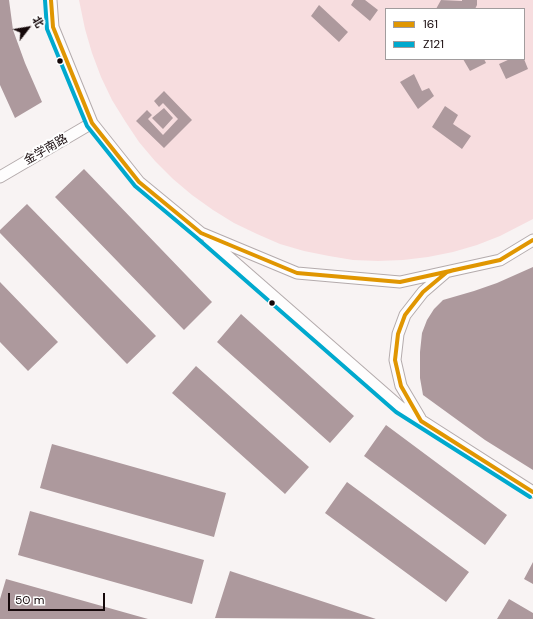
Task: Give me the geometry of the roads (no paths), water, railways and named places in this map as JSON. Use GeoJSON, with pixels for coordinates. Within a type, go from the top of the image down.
{"type":"FeatureCollection","features":[{"type":"Feature","properties":{"kind":"street"},"geometry":{"type":"LineString","coordinates":[[51,0],[53,27],[92,123],[139,182],[202,233],[400,407],[533,492]]}},
{"type":"Feature","properties":{"kind":"street","name":"金学南路"},"geometry":{"type":"LineString","coordinates":[[0,177],[92,123]]}},
{"type":"Feature","properties":{"kind":"street"},"geometry":{"type":"LineString","coordinates":[[202,233],[297,273],[400,282],[500,260],[533,240]]}},
{"type":"Feature","properties":{"kind":"street"},"geometry":{"type":"LineString","coordinates":[[421,421],[401,386],[395,360],[398,334],[405,315],[423,292],[447,272]]}}]}
